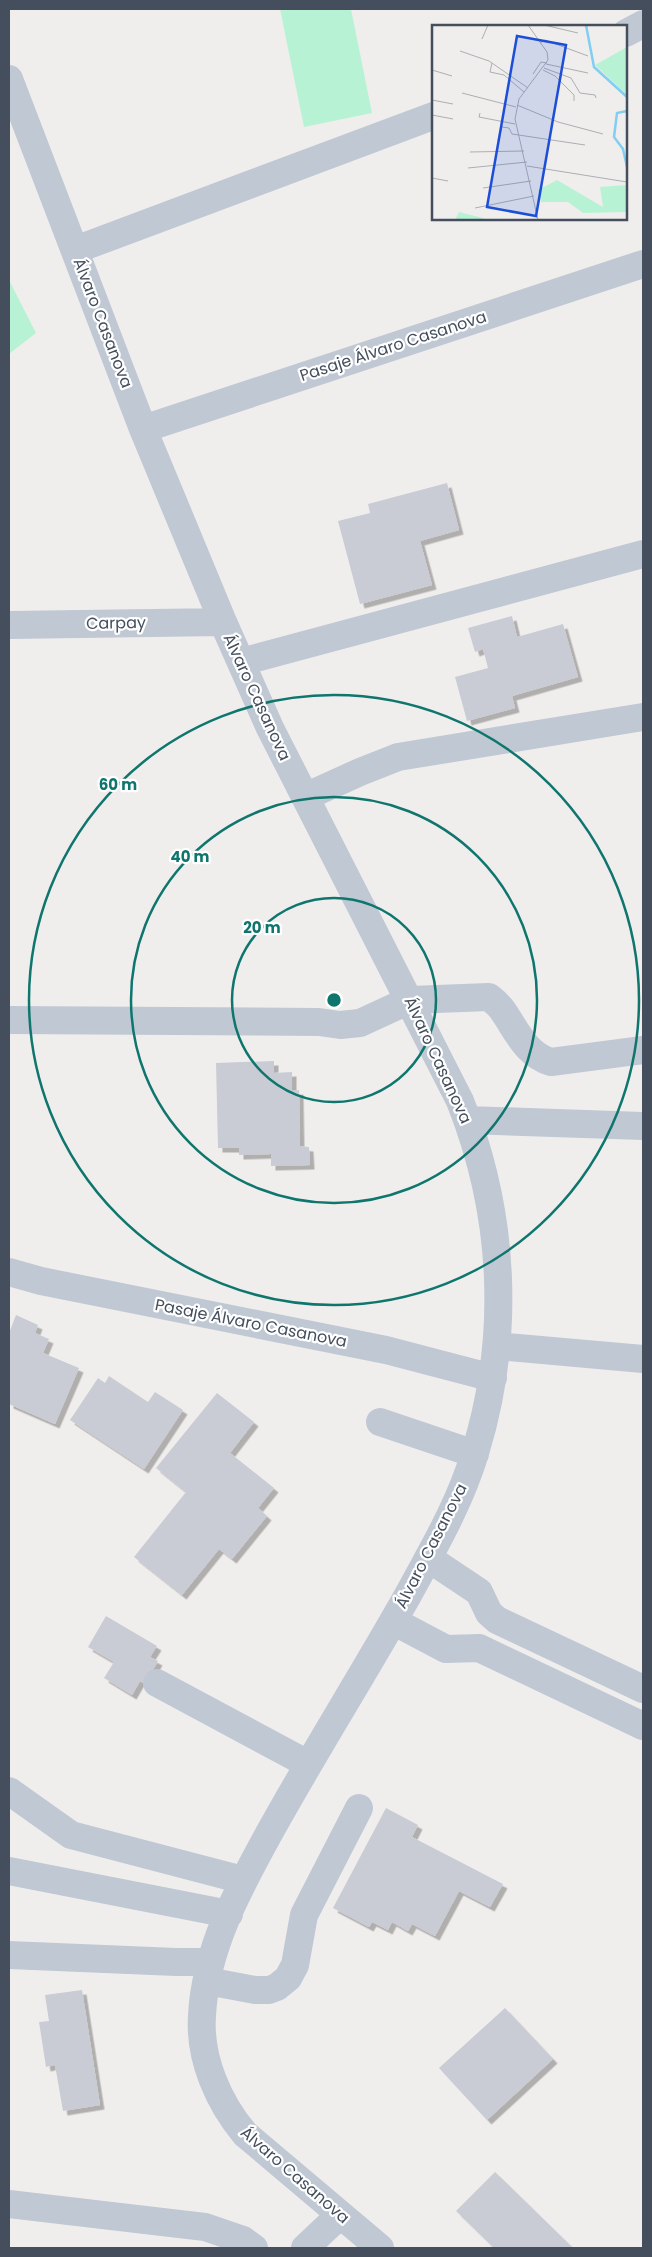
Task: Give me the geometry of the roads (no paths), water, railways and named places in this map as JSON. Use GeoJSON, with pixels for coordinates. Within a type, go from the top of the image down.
{"type":"FeatureCollection","features":[{"type":"Feature","properties":{"kind":"street"},"geometry":{"type":"LineString","coordinates":[[627,32],[643,24]]}},
{"type":"Feature","properties":{"kind":"street","name":"Álvaro Casanova"},"geometry":{"type":"LineString","coordinates":[[9,78],[143,429],[223,622],[305,798],[410,1000],[468,1120],[479,1154],[494,1223],[498,1264],[497,1346],[493,1378],[475,1454],[462,1491],[393,1621],[308,1764],[243,1880],[228,1914],[209,1971],[201,2017],[205,2047],[218,2093],[229,2115],[245,2134],[380,2248]]}},
{"type":"Feature","properties":{"kind":"street"},"geometry":{"type":"LineString","coordinates":[[75,250],[432,116]]}},
{"type":"Feature","properties":{"kind":"street","name":"Pasaje Álvaro Casanova"},"geometry":{"type":"LineString","coordinates":[[143,429],[643,264]]}},
{"type":"Feature","properties":{"kind":"street"},"geometry":{"type":"LineString","coordinates":[[241,662],[643,554]]}},
{"type":"Feature","properties":{"kind":"street","name":"Carpay"},"geometry":{"type":"LineString","coordinates":[[9,625],[223,622]]}},
{"type":"Feature","properties":{"kind":"street"},"geometry":{"type":"LineString","coordinates":[[305,798],[360,772],[398,757],[643,717]]}},
{"type":"Feature","properties":{"kind":"street"},"geometry":{"type":"LineString","coordinates":[[9,1020],[319,1022],[340,1025],[360,1023],[410,1000],[489,997],[502,1009],[516,1033],[539,1059],[551,1062],[643,1050]]}},
{"type":"Feature","properties":{"kind":"street"},"geometry":{"type":"LineString","coordinates":[[468,1120],[643,1126]]}},
{"type":"Feature","properties":{"kind":"street","name":"Pasaje Álvaro Casanova"},"geometry":{"type":"LineString","coordinates":[[9,1272],[41,1281],[386,1350],[493,1378]]}},
{"type":"Feature","properties":{"kind":"street"},"geometry":{"type":"LineString","coordinates":[[497,1346],[643,1359]]}},
{"type":"Feature","properties":{"kind":"street"},"geometry":{"type":"LineString","coordinates":[[380,1422],[475,1454]]}},
{"type":"Feature","properties":{"kind":"street"},"geometry":{"type":"LineString","coordinates":[[428,1558],[479,1592],[489,1613],[497,1620],[643,1689]]}},
{"type":"Feature","properties":{"kind":"street"},"geometry":{"type":"LineString","coordinates":[[393,1621],[446,1649],[479,1648],[643,1726]]}},
{"type":"Feature","properties":{"kind":"street"},"geometry":{"type":"LineString","coordinates":[[157,1683],[308,1764]]}},
{"type":"Feature","properties":{"kind":"street"},"geometry":{"type":"LineString","coordinates":[[9,1791],[71,1834],[243,1880]]}},
{"type":"Feature","properties":{"kind":"street"},"geometry":{"type":"LineString","coordinates":[[9,1955],[176,1962],[209,1971],[255,1990],[269,1990],[277,1987],[288,1978],[295,1965],[304,1915],[359,1808]]}},
{"type":"Feature","properties":{"kind":"street"},"geometry":{"type":"LineString","coordinates":[[9,1871],[228,1914]]}},
{"type":"Feature","properties":{"kind":"street"},"geometry":{"type":"LineString","coordinates":[[9,2204],[205,2227],[243,2240],[254,2248]]}},
{"type":"Feature","properties":{"kind":"street"},"geometry":{"type":"LineString","coordinates":[[305,2248],[340,2215]]}}]}
